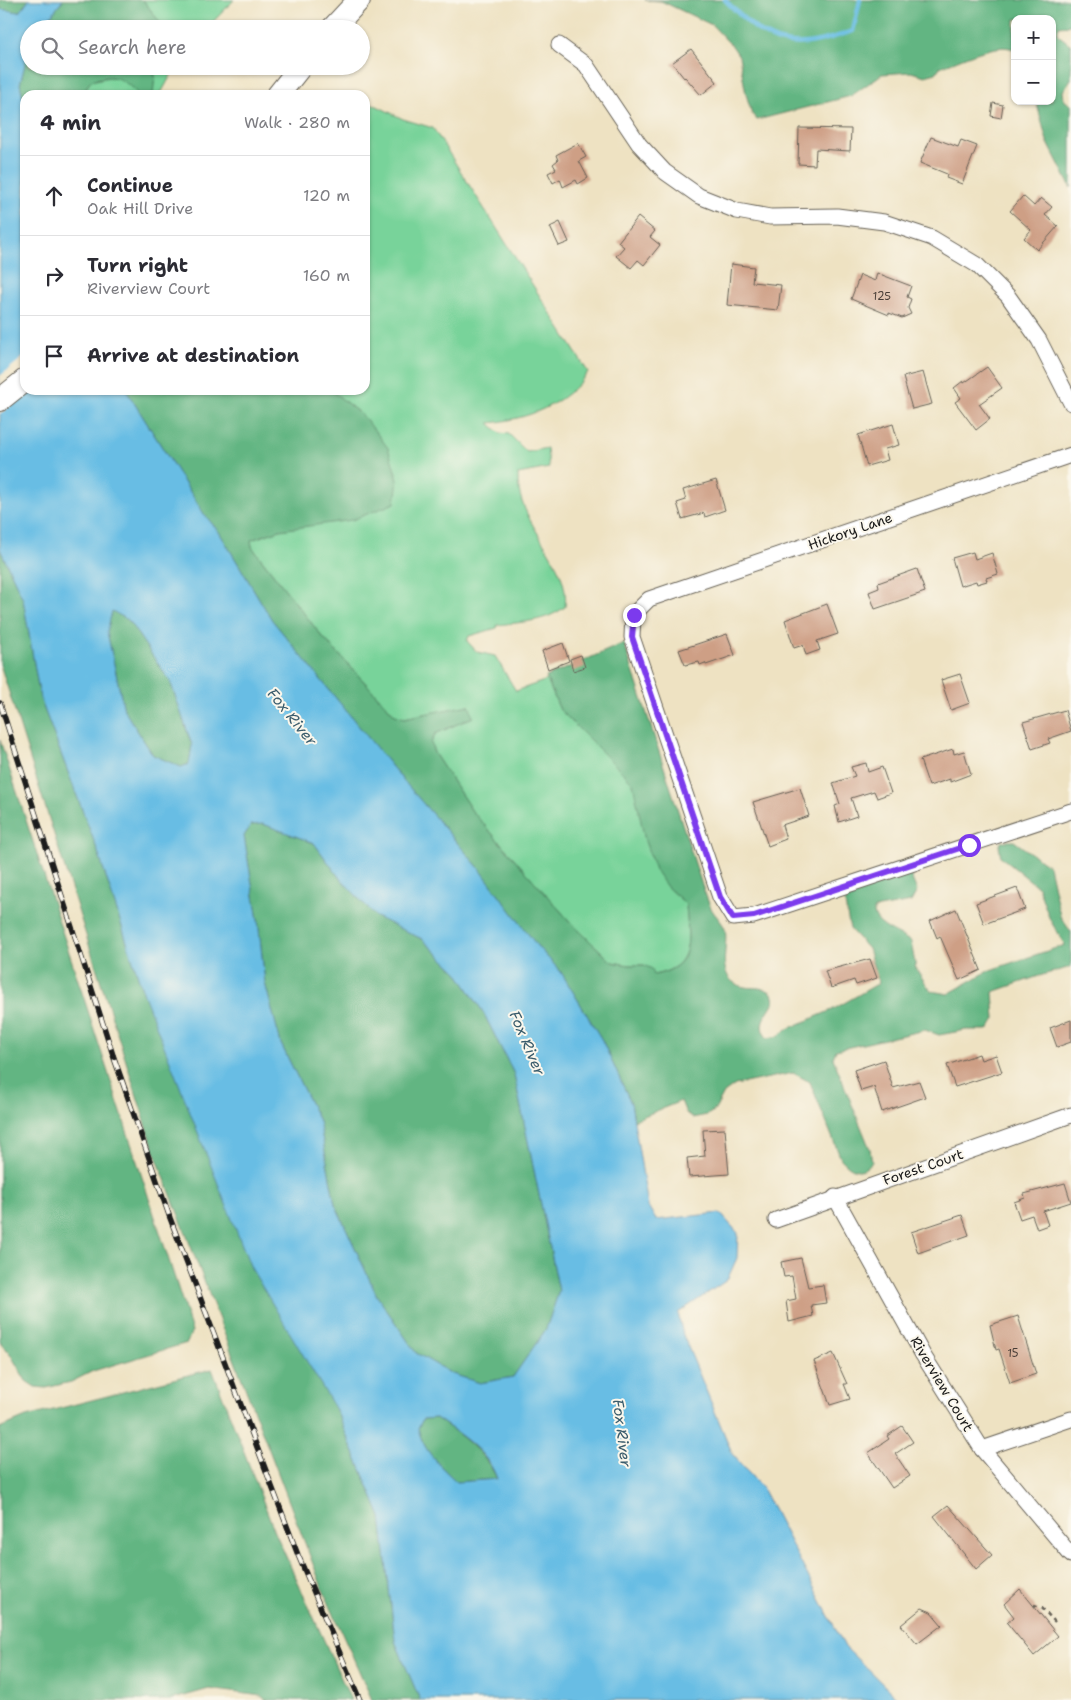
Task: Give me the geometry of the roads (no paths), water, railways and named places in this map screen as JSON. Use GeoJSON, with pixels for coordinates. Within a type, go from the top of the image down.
{"type":"FeatureCollection","features":[{"type":"Feature","properties":{"kind":"main road"},"geometry":{"type":"LineString","coordinates":[[340,20],[359,0]]}},
{"type":"Feature","properties":{"kind":"main road"},"geometry":{"type":"LineString","coordinates":[[282,90],[294,75]]}},
{"type":"Feature","properties":{"kind":"main road"},"geometry":{"type":"LineString","coordinates":[[0,400],[20,384]]}},
{"type":"Feature","properties":{"kind":"street"},"geometry":{"type":"LineString","coordinates":[[559,45],[586,64],[639,144],[665,172],[699,196],[737,211],[770,217],[837,216],[884,222],[932,238],[977,265],[1008,296],[1038,340],[1071,403]]}},
{"type":"Feature","properties":{"kind":"street","name":"Hickory Lane"},"geometry":{"type":"LineString","coordinates":[[1071,455],[649,599],[634,615],[632,637],[720,897],[733,918],[754,916],[1071,811]]}},
{"type":"Feature","properties":{"kind":"street","name":"Forest Court"},"geometry":{"type":"LineString","coordinates":[[776,1220],[835,1197],[1071,1116]]}},
{"type":"Feature","properties":{"kind":"street","name":"Riverview Court"},"geometry":{"type":"LineString","coordinates":[[835,1197],[924,1355],[982,1449],[1071,1556]]}},
{"type":"Feature","properties":{"kind":"street"},"geometry":{"type":"LineString","coordinates":[[982,1449],[1071,1419]]}},
{"type":"Feature","properties":{"kind":"water","name":"Fox River"},"geometry":{"type":"Polygon","coordinates":[[[29,0],[63,0],[48,20],[20,20],[20,75],[22,75],[20,84],[20,395],[129,395],[204,514],[219,532],[272,620],[402,779],[479,868],[538,947],[561,972],[602,1040],[631,1103],[648,1206],[656,1220],[720,1213],[738,1233],[737,1258],[727,1280],[678,1313],[683,1335],[733,1455],[762,1488],[845,1647],[899,1700],[420,1700],[395,1641],[381,1517],[336,1410],[251,1268],[144,995],[97,849],[40,698],[23,599],[0,549],[0,9],[19,12],[29,0]],[[112,611],[107,632],[124,710],[153,755],[181,767],[189,764],[192,745],[170,681],[128,620],[112,611]],[[263,824],[251,825],[244,836],[258,920],[265,983],[281,1044],[319,1121],[335,1204],[377,1296],[416,1353],[452,1374],[480,1383],[513,1377],[546,1329],[559,1291],[514,1074],[483,1012],[457,972],[422,939],[376,917],[339,877],[314,843],[263,824]],[[436,1418],[423,1419],[418,1428],[428,1451],[444,1470],[457,1482],[497,1479],[487,1460],[472,1444],[436,1418]]]}},
{"type":"Feature","properties":{"kind":"waterway"},"geometry":{"type":"LineString","coordinates":[[725,0],[741,16],[769,37],[797,44],[831,38],[853,31],[860,0]]}},
{"type":"Feature","properties":{"kind":"railway"},"geometry":{"type":"LineString","coordinates":[[0,703],[113,1055],[170,1218],[298,1555],[360,1700]]}}]}
